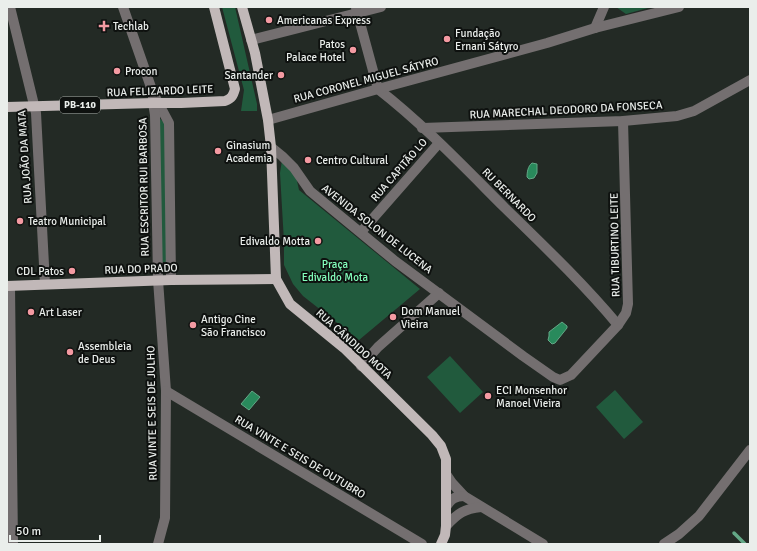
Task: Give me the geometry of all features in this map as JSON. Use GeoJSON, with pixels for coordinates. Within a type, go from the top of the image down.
{"type":"FeatureCollection","features":[{"type":"Feature","properties":{"kind":"main road","name":"RUA FELIZARDO LEITE"},"geometry":{"type":"LineString","coordinates":[[7,107],[34,107],[155,100],[181,103],[224,101],[231,98],[233,96],[234,89],[214,7]]}},
{"type":"Feature","properties":{"kind":"main road"},"geometry":{"type":"LineString","coordinates":[[242,7],[260,76],[271,147]]}},
{"type":"Feature","properties":{"kind":"main road","name":"RUA CÂNDIDO MOTA"},"geometry":{"type":"LineString","coordinates":[[271,147],[276,279],[290,304],[344,348],[432,435],[441,446],[446,459],[446,526],[445,535],[441,544]]}},
{"type":"Feature","properties":{"kind":"main road","name":"RUA DO PRADO"},"geometry":{"type":"LineString","coordinates":[[9,286],[158,280],[276,279]]}},
{"type":"Feature","properties":{"kind":"street","name":"RUA JOÃO DA MATA"},"geometry":{"type":"LineString","coordinates":[[10,7],[36,113],[45,284]]}},
{"type":"Feature","properties":{"kind":"street","name":"RUA ESCRITOR RUI BARBOSA"},"geometry":{"type":"LineString","coordinates":[[124,7],[155,100],[169,123],[171,280]]}},
{"type":"Feature","properties":{"kind":"street"},"geometry":{"type":"LineString","coordinates":[[251,40],[356,10],[381,7]]}},
{"type":"Feature","properties":{"kind":"street"},"geometry":{"type":"LineString","coordinates":[[595,28],[604,7]]}},
{"type":"Feature","properties":{"kind":"street","name":"RUA CORONEL MIGUEL SÁTYRO"},"geometry":{"type":"LineString","coordinates":[[268,120],[547,44],[595,28],[679,7]]}},
{"type":"Feature","properties":{"kind":"street"},"geometry":{"type":"LineString","coordinates":[[356,10],[378,89]]}},
{"type":"Feature","properties":{"kind":"street","name":"RUA MARECHAL DEODORO DA FONSECA"},"geometry":{"type":"LineString","coordinates":[[422,128],[623,121],[677,116],[686,114],[750,80]]}},
{"type":"Feature","properties":{"kind":"street","name":"RU BERNARDO"},"geometry":{"type":"LineString","coordinates":[[378,89],[439,142],[564,267],[606,310],[618,325]]}},
{"type":"Feature","properties":{"kind":"street","name":"RUA ESCRITOR RUI BARBOSA"},"geometry":{"type":"LineString","coordinates":[[155,100],[158,280]]}},
{"type":"Feature","properties":{"kind":"street","name":"RUA TIBURTINO LEITE"},"geometry":{"type":"LineString","coordinates":[[553,377],[560,380],[571,375],[618,325],[626,312],[628,295],[623,121]]}},
{"type":"Feature","properties":{"kind":"street","name":"RUA CAPITÃO LO"},"geometry":{"type":"LineString","coordinates":[[361,232],[439,142]]}},
{"type":"Feature","properties":{"kind":"street","name":"AVENIDA SOLON DE LUCENA"},"geometry":{"type":"LineString","coordinates":[[271,147],[294,168],[310,191],[395,261],[553,377]]}},
{"type":"Feature","properties":{"kind":"street","name":"RUA VINTE E SEIS DE JULHO"},"geometry":{"type":"LineString","coordinates":[[158,280],[166,391],[165,518],[161,543]]}},
{"type":"Feature","properties":{"kind":"street"},"geometry":{"type":"LineString","coordinates":[[9,286],[9,382],[13,544]]}},
{"type":"Feature","properties":{"kind":"street"},"geometry":{"type":"LineString","coordinates":[[361,366],[378,347],[439,293]]}},
{"type":"Feature","properties":{"kind":"street","name":"RUA VINTE E SEIS DE OUTUBRO"},"geometry":{"type":"LineString","coordinates":[[166,391],[422,544]]}},
{"type":"Feature","properties":{"kind":"street"},"geometry":{"type":"LineString","coordinates":[[664,544],[679,534],[699,516],[750,450]]}},
{"type":"Feature","properties":{"kind":"street"},"geometry":{"type":"LineString","coordinates":[[446,474],[464,496],[543,544]]}},
{"type":"Feature","properties":{"kind":"street"},"geometry":{"type":"LineString","coordinates":[[446,506],[452,498],[464,496]]}},
{"type":"Feature","properties":{"kind":"street"},"geometry":{"type":"LineString","coordinates":[[446,526],[460,512],[470,508],[481,507]]}},
{"type":"Feature","properties":{"kind":"green space"},"geometry":{"type":"Polygon","coordinates":[[[222,7],[235,7],[257,104],[257,111],[241,111],[244,90],[222,7]]]}},
{"type":"Feature","properties":{"kind":"green space"},"geometry":{"type":"Polygon","coordinates":[[[616,7],[648,7],[648,8],[626,14],[616,7]]]}},
{"type":"Feature","properties":{"kind":"green space"},"geometry":{"type":"Polygon","coordinates":[[[158,117],[168,126],[169,262],[161,262],[158,117]]]}},
{"type":"Feature","properties":{"kind":"green space","name":"Praça Edivaldo Mota"},"geometry":{"type":"Polygon","coordinates":[[[282,160],[295,172],[299,190],[420,289],[359,340],[303,296],[293,284],[284,265],[280,173],[282,160]]]}},
{"type":"Feature","properties":{"kind":"green space"},"geometry":{"type":"Polygon","coordinates":[[[450,356],[483,392],[460,413],[427,377],[450,356]]]}},
{"type":"Feature","properties":{"kind":"green space"},"geometry":{"type":"Polygon","coordinates":[[[615,390],[643,422],[624,439],[596,407],[615,390]]]}},
{"type":"Feature","properties":{"kind":"shaded area"},"geometry":{"type":"Polygon","coordinates":[[[532,163],[537,164],[537,173],[534,178],[529,179],[527,177],[528,171],[532,163]]]}},
{"type":"Feature","properties":{"kind":"shaded area"},"geometry":{"type":"Polygon","coordinates":[[[562,322],[567,326],[567,328],[555,343],[552,344],[548,340],[549,332],[562,322]]]}},
{"type":"Feature","properties":{"kind":"shaded area"},"geometry":{"type":"Polygon","coordinates":[[[252,391],[260,397],[249,410],[241,404],[252,391]]]}},
{"type":"Feature","properties":{"kind":"waterway"},"geometry":{"type":"LineString","coordinates":[[734,533],[745,544]]}},
{"type":"Feature","properties":{"kind":"place","name":"Americanas Express"},"geometry":{"type":"Point","coordinates":[269,20]}},
{"type":"Feature","properties":{"kind":"place","name":"Techlab"},"geometry":{"type":"Point","coordinates":[104,26]}},
{"type":"Feature","properties":{"kind":"place","name":"Fundação Ernani Sátyro"},"geometry":{"type":"Point","coordinates":[447,39]}},
{"type":"Feature","properties":{"kind":"place","name":"Patos Palace Hotel"},"geometry":{"type":"Point","coordinates":[353,50]}},
{"type":"Feature","properties":{"kind":"place","name":"Procon"},"geometry":{"type":"Point","coordinates":[117,71]}},
{"type":"Feature","properties":{"kind":"place","name":"Santander"},"geometry":{"type":"Point","coordinates":[281,75]}},
{"type":"Feature","properties":{"kind":"place","name":"Ginasium Academia"},"geometry":{"type":"Point","coordinates":[218,151]}},
{"type":"Feature","properties":{"kind":"place","name":"Centro Cultural"},"geometry":{"type":"Point","coordinates":[308,160]}},
{"type":"Feature","properties":{"kind":"place","name":"Teatro Municipal"},"geometry":{"type":"Point","coordinates":[20,221]}},
{"type":"Feature","properties":{"kind":"place","name":"Edivaldo Motta"},"geometry":{"type":"Point","coordinates":[318,241]}},
{"type":"Feature","properties":{"kind":"place","name":"CDL Patos"},"geometry":{"type":"Point","coordinates":[72,271]}},
{"type":"Feature","properties":{"kind":"place","name":"Art Laser"},"geometry":{"type":"Point","coordinates":[31,312]}},
{"type":"Feature","properties":{"kind":"place","name":"Dom Manuel Vieira"},"geometry":{"type":"Point","coordinates":[393,317]}},
{"type":"Feature","properties":{"kind":"place","name":"Antigo Cine São Francisco"},"geometry":{"type":"Point","coordinates":[193,325]}},
{"type":"Feature","properties":{"kind":"place","name":"Assembleia de Deus"},"geometry":{"type":"Point","coordinates":[70,352]}},
{"type":"Feature","properties":{"kind":"place","name":"ECI Monsenhor Manoel Vieira"},"geometry":{"type":"Point","coordinates":[488,396]}}]}
